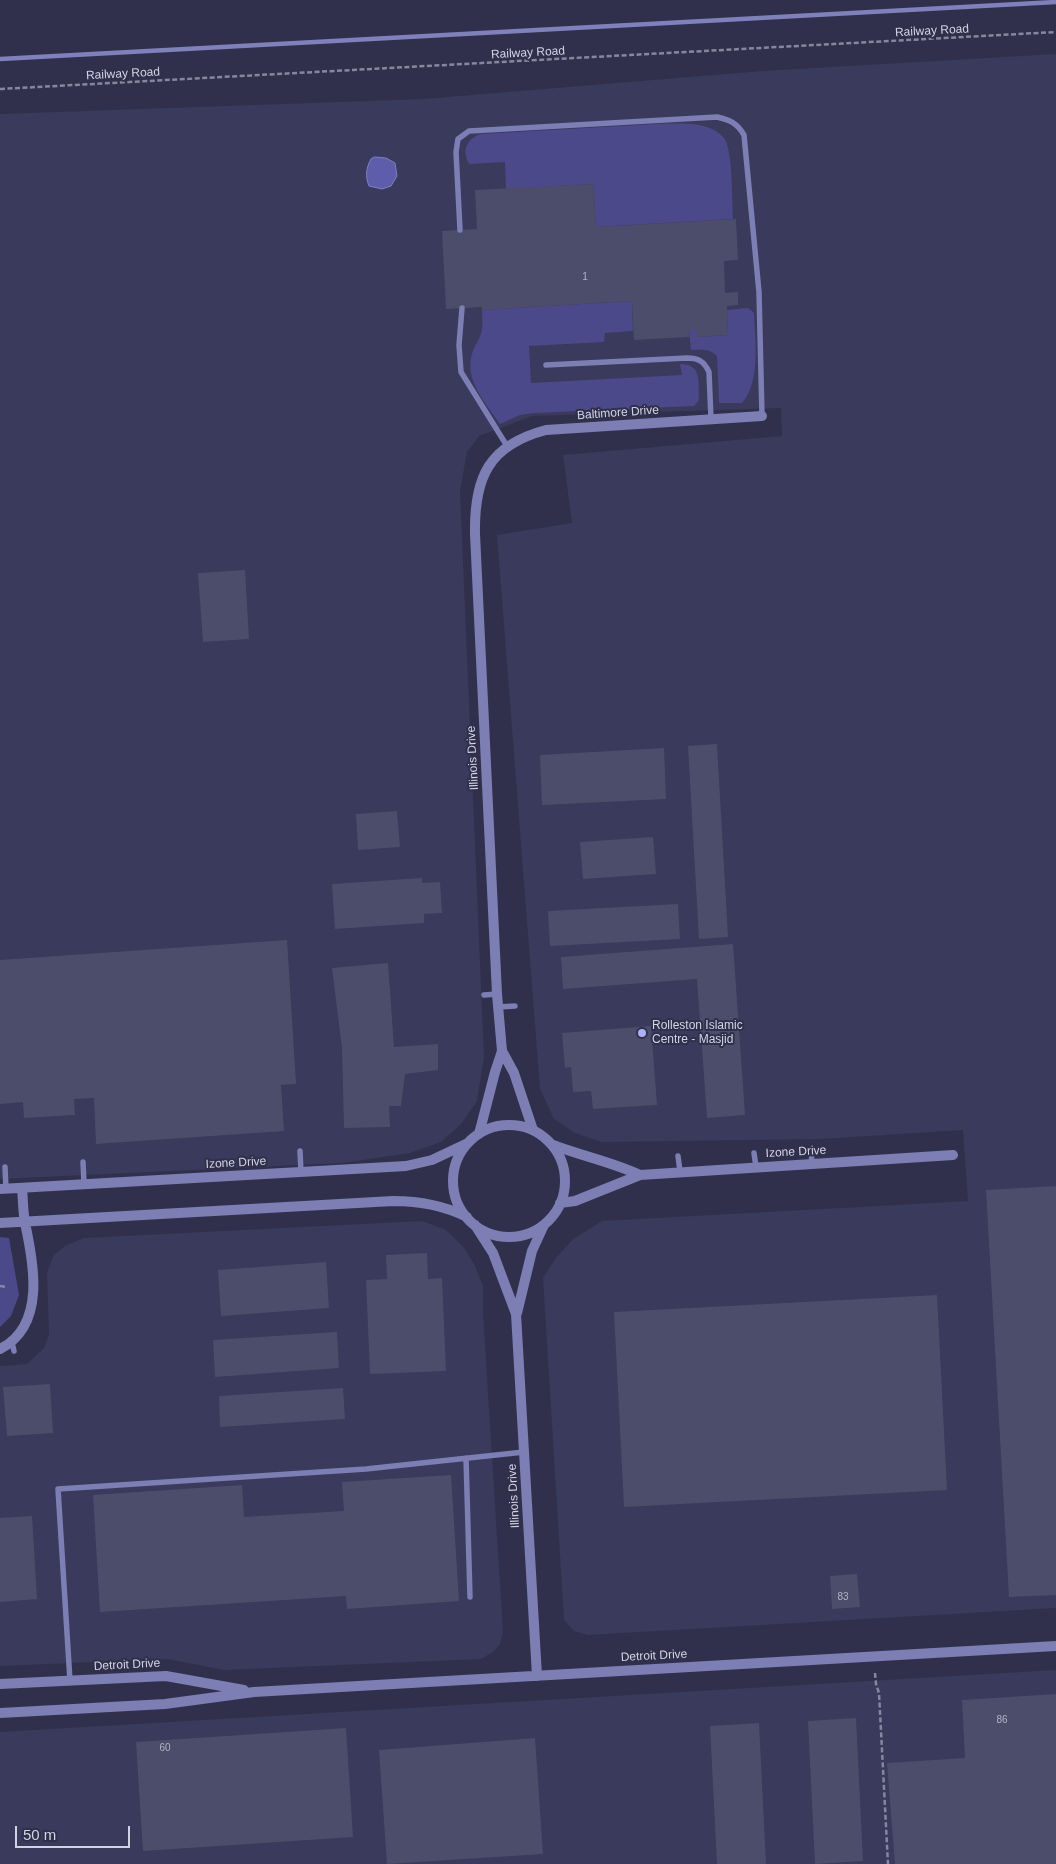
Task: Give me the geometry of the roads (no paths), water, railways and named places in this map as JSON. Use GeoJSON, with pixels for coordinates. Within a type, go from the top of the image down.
{"type":"FeatureCollection","features":[{"type":"Feature","properties":{"kind":"street","name":"Baltimore Drive"},"geometry":{"type":"LineString","coordinates":[[488,466],[500,451],[507,446],[519,439],[546,430],[762,416]]}},
{"type":"Feature","properties":{"kind":"street","name":"Illinois Drive"},"geometry":{"type":"LineString","coordinates":[[488,466],[476,499],[475,513],[497,994],[502,1051],[514,1073],[533,1130]]}},
{"type":"Feature","properties":{"kind":"street","name":"Illinois Drive"},"geometry":{"type":"LineString","coordinates":[[479,1134],[502,1051]]}},
{"type":"Feature","properties":{"kind":"street"},"geometry":{"type":"LineString","coordinates":[[0,1222],[393,1201],[436,1205],[453,1210],[485,1231],[497,1235],[521,1235],[544,1225],[556,1211],[565,1188],[565,1173],[561,1158],[553,1145],[544,1136],[533,1130],[515,1125],[496,1126],[479,1134],[468,1143],[459,1156],[454,1172],[454,1188],[458,1204],[471,1221]]}},
{"type":"Feature","properties":{"kind":"street","name":"Izone Drive"},"geometry":{"type":"LineString","coordinates":[[3,1189],[406,1166],[432,1160],[468,1143]]}},
{"type":"Feature","properties":{"kind":"street","name":"Izone Drive"},"geometry":{"type":"LineString","coordinates":[[553,1145],[582,1156],[620,1166],[640,1175]]}},
{"type":"Feature","properties":{"kind":"street","name":"Izone Drive"},"geometry":{"type":"LineString","coordinates":[[560,1203],[575,1201],[640,1175],[953,1154]]}},
{"type":"Feature","properties":{"kind":"street"},"geometry":{"type":"LineString","coordinates":[[0,1350],[13,1347],[29,1318],[32,1306],[31,1255],[22,1188]]}},
{"type":"Feature","properties":{"kind":"street","name":"Illinois Drive"},"geometry":{"type":"LineString","coordinates":[[471,1221],[490,1248],[498,1264],[516,1314],[537,1676]]}},
{"type":"Feature","properties":{"kind":"street","name":"Illinois Drive"},"geometry":{"type":"LineString","coordinates":[[516,1314],[530,1260],[544,1225]]}},
{"type":"Feature","properties":{"kind":"street","name":"Detroit Drive"},"geometry":{"type":"LineString","coordinates":[[0,1713],[165,1704],[254,1692],[1056,1646]]}},
{"type":"Feature","properties":{"kind":"street","name":"Detroit Drive"},"geometry":{"type":"LineString","coordinates":[[0,1684],[166,1676],[254,1692]]}},
{"type":"Feature","properties":{"kind":"lane"},"geometry":{"type":"LineString","coordinates":[[460,230],[456,152],[458,139],[469,131],[717,117],[738,125],[744,135],[759,292],[762,416]]}},
{"type":"Feature","properties":{"kind":"lane"},"geometry":{"type":"LineString","coordinates":[[462,308],[459,345],[461,372],[507,446]]}},
{"type":"Feature","properties":{"kind":"lane"},"geometry":{"type":"LineString","coordinates":[[546,365],[687,358],[700,359],[706,365],[708,372],[711,419]]}},
{"type":"Feature","properties":{"kind":"lane"},"geometry":{"type":"LineString","coordinates":[[484,995],[497,994]]}},
{"type":"Feature","properties":{"kind":"lane"},"geometry":{"type":"LineString","coordinates":[[498,1007],[515,1006]]}},
{"type":"Feature","properties":{"kind":"lane"},"geometry":{"type":"LineString","coordinates":[[811,1149],[812,1164]]}},
{"type":"Feature","properties":{"kind":"lane"},"geometry":{"type":"LineString","coordinates":[[300,1151],[301,1172]]}},
{"type":"Feature","properties":{"kind":"lane"},"geometry":{"type":"LineString","coordinates":[[754,1152],[756,1167]]}},
{"type":"Feature","properties":{"kind":"lane"},"geometry":{"type":"LineString","coordinates":[[678,1156],[680,1171]]}},
{"type":"Feature","properties":{"kind":"lane"},"geometry":{"type":"LineString","coordinates":[[83,1162],[84,1184]]}},
{"type":"Feature","properties":{"kind":"lane"},"geometry":{"type":"LineString","coordinates":[[3,1189],[5,1168]]}},
{"type":"Feature","properties":{"kind":"lane"},"geometry":{"type":"LineString","coordinates":[[70,1681],[58,1489],[366,1469],[524,1452]]}},
{"type":"Feature","properties":{"kind":"lane"},"geometry":{"type":"LineString","coordinates":[[466,1458],[470,1597]]}},
{"type":"Feature","properties":{"kind":"waterway"},"geometry":{"type":"LineString","coordinates":[[0,59],[1056,2]]}},
{"type":"Feature","properties":{"kind":"place","name":"Rolleston Islamic Centre - Masjid"},"geometry":{"type":"Point","coordinates":[642,1033]}}]}
